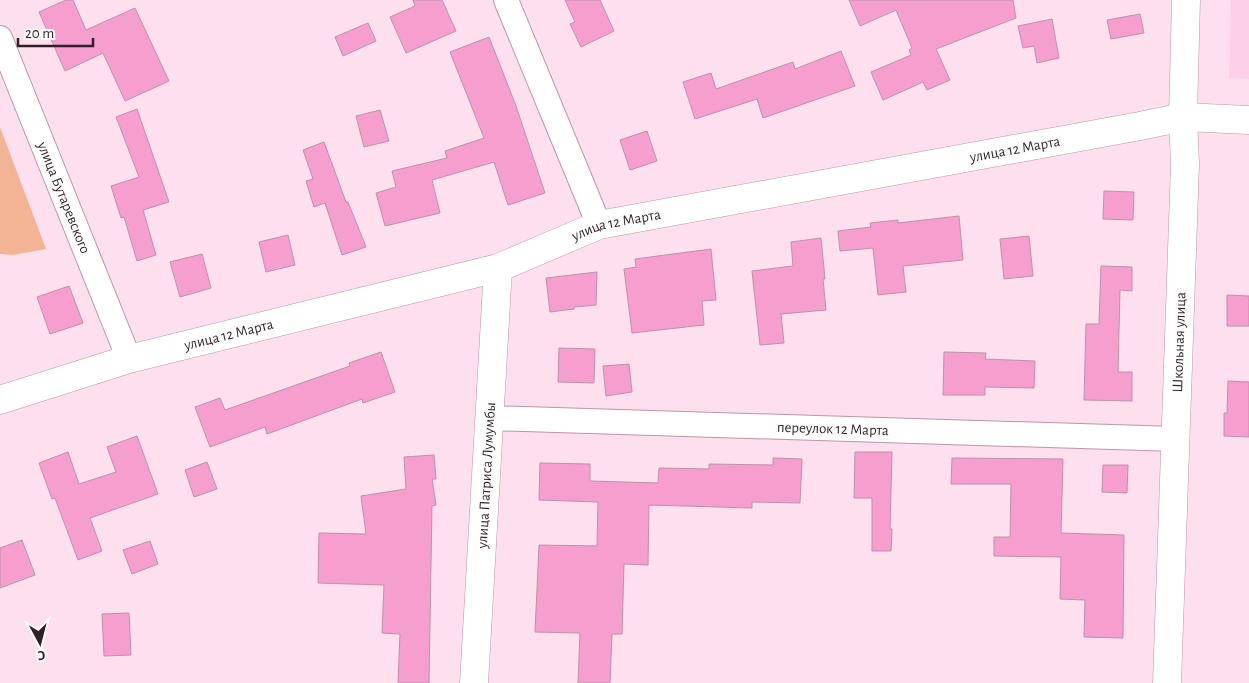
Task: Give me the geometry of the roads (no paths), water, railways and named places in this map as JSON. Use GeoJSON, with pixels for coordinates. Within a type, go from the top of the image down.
{"type":"FeatureCollection","features":[{"type":"Feature","properties":{"kind":"street"},"geometry":{"type":"LineString","coordinates":[[506,0],[599,225]]}},
{"type":"Feature","properties":{"kind":"street","name":"Школьная улица"},"geometry":{"type":"LineString","coordinates":[[1167,683],[1185,164],[1183,117],[1186,0]]}},
{"type":"Feature","properties":{"kind":"street","name":"улица Бутаревского"},"geometry":{"type":"LineString","coordinates":[[0,38],[129,359]]}},
{"type":"Feature","properties":{"kind":"street","name":"улица 12 Марта"},"geometry":{"type":"LineString","coordinates":[[0,400],[129,359],[498,268],[599,225],[1183,117],[1249,120]]}},
{"type":"Feature","properties":{"kind":"street","name":"улица Патриса Лумумбы"},"geometry":{"type":"LineString","coordinates":[[474,683],[498,268]]}},
{"type":"Feature","properties":{"kind":"street","name":"переулок 12 Марта"},"geometry":{"type":"LineString","coordinates":[[489,418],[1176,439]]}}]}
